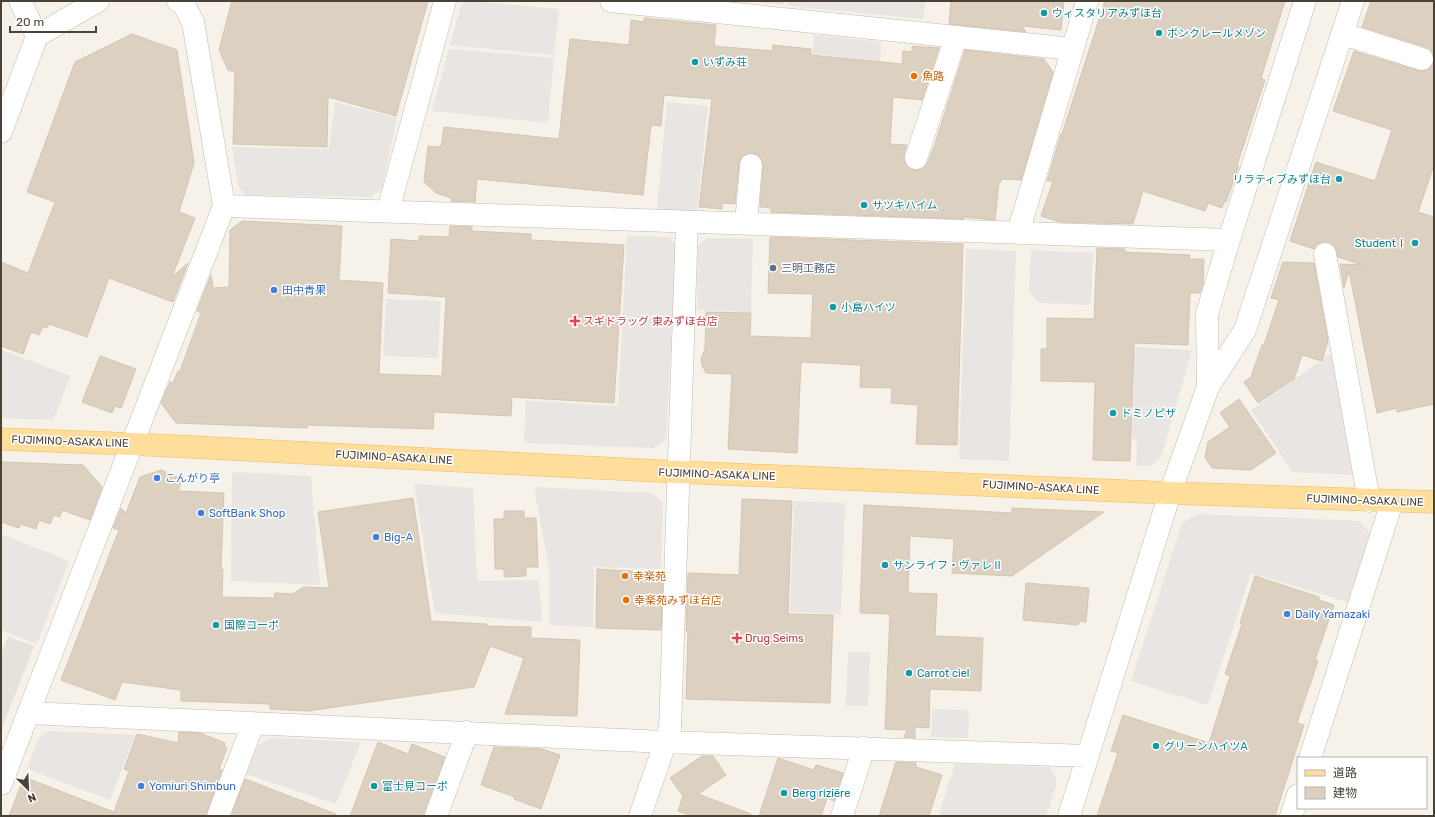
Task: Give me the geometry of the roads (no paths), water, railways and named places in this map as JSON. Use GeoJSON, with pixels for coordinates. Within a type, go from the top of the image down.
{"type":"FeatureCollection","features":[{"type":"Feature","properties":{"kind":"main road","name":"FUJIMINO-ASAKA LINE"},"geometry":{"type":"LineString","coordinates":[[1,439],[132,444],[678,472],[1170,493],[1392,502],[1433,499]]}},
{"type":"Feature","properties":{"kind":"street"},"geometry":{"type":"LineString","coordinates":[[20,1],[37,36]]}},
{"type":"Feature","properties":{"kind":"street"},"geometry":{"type":"LineString","coordinates":[[1,132],[37,36],[98,1]]}},
{"type":"Feature","properties":{"kind":"street"},"geometry":{"type":"LineString","coordinates":[[1,784],[224,206],[193,22],[184,4],[178,1]]}},
{"type":"Feature","properties":{"kind":"street"},"geometry":{"type":"LineString","coordinates":[[388,211],[445,1]]}},
{"type":"Feature","properties":{"kind":"street"},"geometry":{"type":"LineString","coordinates":[[611,1],[1072,49]]}},
{"type":"Feature","properties":{"kind":"street"},"geometry":{"type":"LineString","coordinates":[[1018,233],[1087,1]]}},
{"type":"Feature","properties":{"kind":"street"},"geometry":{"type":"LineString","coordinates":[[1208,386],[1207,314],[1305,1]]}},
{"type":"Feature","properties":{"kind":"street"},"geometry":{"type":"LineString","coordinates":[[1069,816],[1170,493],[1208,386],[1245,330],[1353,1]]}},
{"type":"Feature","properties":{"kind":"street"},"geometry":{"type":"LineString","coordinates":[[1343,34],[1422,59]]}},
{"type":"Feature","properties":{"kind":"street"},"geometry":{"type":"LineString","coordinates":[[916,158],[956,37]]}},
{"type":"Feature","properties":{"kind":"street"},"geometry":{"type":"LineString","coordinates":[[746,224],[751,165]]}},
{"type":"Feature","properties":{"kind":"street"},"geometry":{"type":"LineString","coordinates":[[224,206],[1229,240]]}},
{"type":"Feature","properties":{"kind":"street"},"geometry":{"type":"LineString","coordinates":[[640,816],[670,729],[687,222]]}},
{"type":"Feature","properties":{"kind":"street"},"geometry":{"type":"LineString","coordinates":[[1325,254],[1369,501]]}},
{"type":"Feature","properties":{"kind":"street"},"geometry":{"type":"LineString","coordinates":[[1310,757],[1392,502]]}},
{"type":"Feature","properties":{"kind":"street"},"geometry":{"type":"LineString","coordinates":[[28,714],[467,732],[665,742],[1088,756]]}},
{"type":"Feature","properties":{"kind":"street"},"geometry":{"type":"LineString","coordinates":[[218,816],[253,724]]}},
{"type":"Feature","properties":{"kind":"street"},"geometry":{"type":"LineString","coordinates":[[436,816],[467,732]]}},
{"type":"Feature","properties":{"kind":"street"},"geometry":{"type":"LineString","coordinates":[[842,816],[864,748]]}},
{"type":"Feature","properties":{"kind":"street"},"geometry":{"type":"LineString","coordinates":[[1291,816],[1297,798]]}},
{"type":"Feature","properties":{"kind":"place","name":"ウィスタリアみずほ台"},"geometry":{"type":"Point","coordinates":[1044,13]}},
{"type":"Feature","properties":{"kind":"place","name":"ボンクレールメゾン"},"geometry":{"type":"Point","coordinates":[1159,33]}},
{"type":"Feature","properties":{"kind":"place","name":"いずみ荘"},"geometry":{"type":"Point","coordinates":[695,62]}},
{"type":"Feature","properties":{"kind":"place","name":"魚路"},"geometry":{"type":"Point","coordinates":[914,76]}},
{"type":"Feature","properties":{"kind":"place","name":"リラティブみずほ台"},"geometry":{"type":"Point","coordinates":[1339,179]}},
{"type":"Feature","properties":{"kind":"place","name":"サツキハイム"},"geometry":{"type":"Point","coordinates":[864,205]}},
{"type":"Feature","properties":{"kind":"place","name":"StudentⅠ"},"geometry":{"type":"Point","coordinates":[1415,243]}},
{"type":"Feature","properties":{"kind":"place","name":"三明工務店"},"geometry":{"type":"Point","coordinates":[773,268]}},
{"type":"Feature","properties":{"kind":"place","name":"田中青果"},"geometry":{"type":"Point","coordinates":[274,290]}},
{"type":"Feature","properties":{"kind":"place","name":"小島ハイツ"},"geometry":{"type":"Point","coordinates":[833,307]}},
{"type":"Feature","properties":{"kind":"place","name":"スギドラッグ 東みずほ台店"},"geometry":{"type":"Point","coordinates":[575,321]}},
{"type":"Feature","properties":{"kind":"place","name":"ドミノピザ"},"geometry":{"type":"Point","coordinates":[1113,413]}},
{"type":"Feature","properties":{"kind":"place","name":"こんがり亭"},"geometry":{"type":"Point","coordinates":[157,478]}},
{"type":"Feature","properties":{"kind":"place","name":"SoftBank Shop"},"geometry":{"type":"Point","coordinates":[201,513]}},
{"type":"Feature","properties":{"kind":"place","name":"Big-A"},"geometry":{"type":"Point","coordinates":[376,537]}},
{"type":"Feature","properties":{"kind":"place","name":"サンライフ・ヴァレⅡ"},"geometry":{"type":"Point","coordinates":[885,565]}},
{"type":"Feature","properties":{"kind":"place","name":"幸楽苑"},"geometry":{"type":"Point","coordinates":[625,576]}},
{"type":"Feature","properties":{"kind":"place","name":"幸楽苑みずほ台店"},"geometry":{"type":"Point","coordinates":[626,600]}},
{"type":"Feature","properties":{"kind":"place","name":"Daily Yamazaki"},"geometry":{"type":"Point","coordinates":[1287,614]}},
{"type":"Feature","properties":{"kind":"place","name":"国際コーポ"},"geometry":{"type":"Point","coordinates":[216,625]}},
{"type":"Feature","properties":{"kind":"place","name":"Drug Seims"},"geometry":{"type":"Point","coordinates":[737,638]}},
{"type":"Feature","properties":{"kind":"place","name":"Carrot ciel"},"geometry":{"type":"Point","coordinates":[909,673]}},
{"type":"Feature","properties":{"kind":"place","name":"グリーンハイツA"},"geometry":{"type":"Point","coordinates":[1156,746]}},
{"type":"Feature","properties":{"kind":"place","name":"Yomiuri Shimbun"},"geometry":{"type":"Point","coordinates":[141,786]}},
{"type":"Feature","properties":{"kind":"place","name":"富士見コーポ"},"geometry":{"type":"Point","coordinates":[374,786]}},
{"type":"Feature","properties":{"kind":"place","name":"Berg riziēre"},"geometry":{"type":"Point","coordinates":[784,793]}}]}
